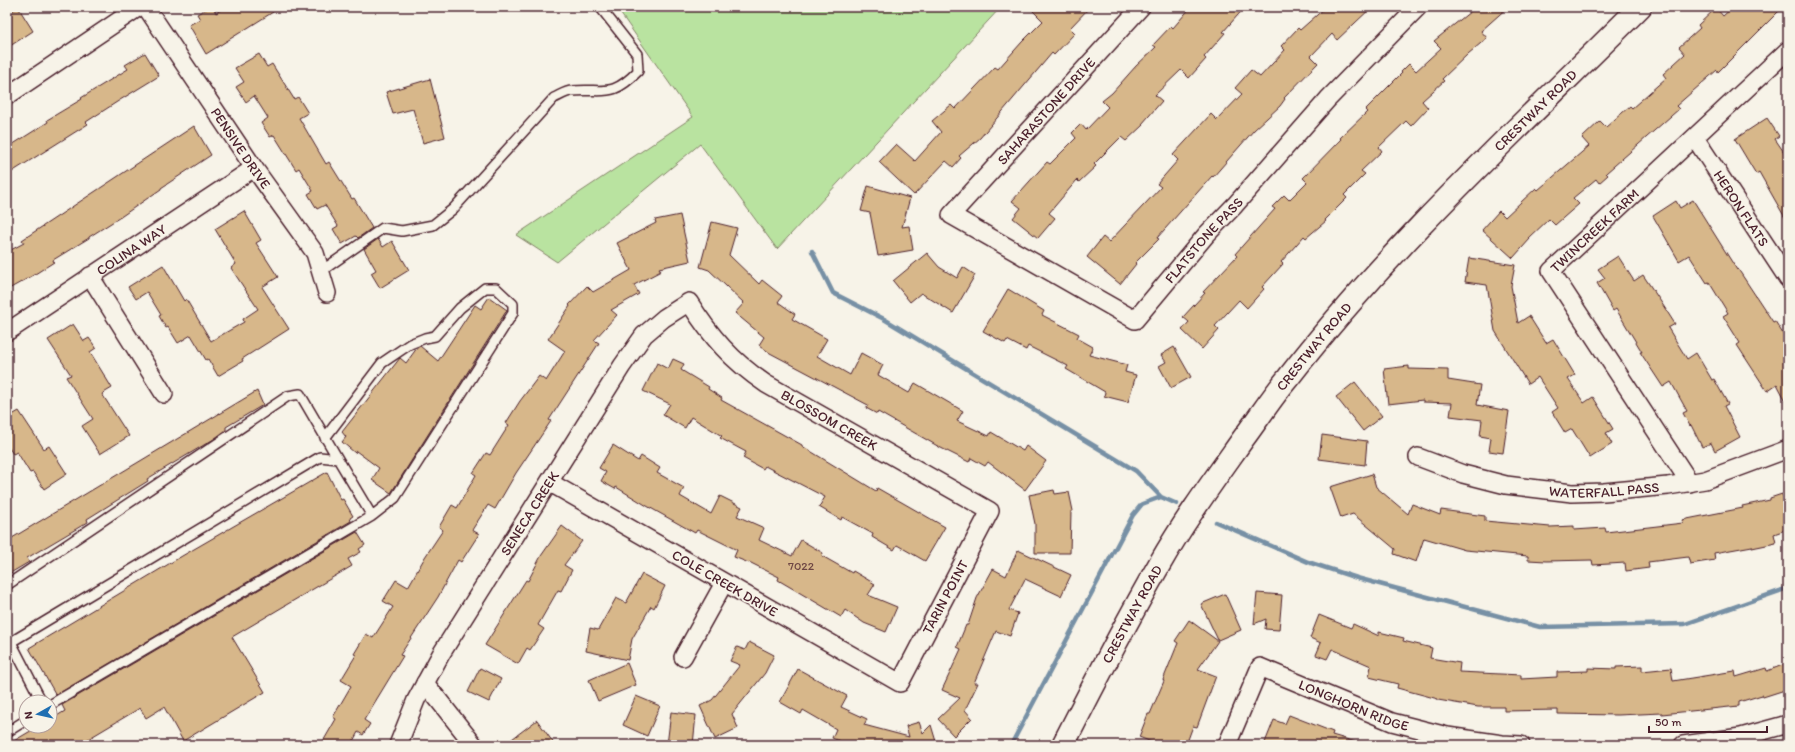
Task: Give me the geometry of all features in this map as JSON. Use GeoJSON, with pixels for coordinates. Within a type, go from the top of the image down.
{"type":"FeatureCollection","features":[{"type":"Feature","properties":{"kind":"street"},"geometry":{"type":"LineString","coordinates":[[7,96],[139,7]]}},
{"type":"Feature","properties":{"kind":"street","name":"PENSIVE DRIVE"},"geometry":{"type":"LineString","coordinates":[[146,7],[254,168],[315,253],[327,294]]}},
{"type":"Feature","properties":{"kind":"street","name":"SAHARASTONE DRIVE"},"geometry":{"type":"LineString","coordinates":[[951,215],[1141,7]]}},
{"type":"Feature","properties":{"kind":"street","name":"FLATSTONE PASS"},"geometry":{"type":"LineString","coordinates":[[951,215],[1135,320],[1206,235],[1235,205],[1328,99],[1418,7]]}},
{"type":"Feature","properties":{"kind":"street","name":"CRESTWAY ROAD"},"geometry":{"type":"LineString","coordinates":[[1063,745],[1110,652],[1160,563],[1215,477],[1287,378],[1354,297],[1517,128],[1640,7]]}},
{"type":"Feature","properties":{"kind":"street","name":"TWINCREEK FARM"},"geometry":{"type":"LineString","coordinates":[[1690,483],[1551,271],[1788,50]]}},
{"type":"Feature","properties":{"kind":"street","name":"HERON FLATS"},"geometry":{"type":"LineString","coordinates":[[1695,138],[1788,278]]}},
{"type":"Feature","properties":{"kind":"street","name":"COLINA WAY"},"geometry":{"type":"LineString","coordinates":[[7,332],[254,168]]}},
{"type":"Feature","properties":{"kind":"street"},"geometry":{"type":"LineString","coordinates":[[90,276],[164,394]]}},
{"type":"Feature","properties":{"kind":"street","name":"SENECA CREEK"},"geometry":{"type":"LineString","coordinates":[[398,745],[425,683],[441,654],[622,366],[644,335],[664,318],[689,302]]}},
{"type":"Feature","properties":{"kind":"street","name":"BLOSSOM CREEK"},"geometry":{"type":"LineString","coordinates":[[689,302],[724,350],[745,370],[766,384],[990,512]]}},
{"type":"Feature","properties":{"kind":"street","name":"WATERFALL PASS"},"geometry":{"type":"LineString","coordinates":[[1418,457],[1463,474],[1506,485],[1572,492],[1604,492],[1690,483],[1705,480],[1788,449]]}},
{"type":"Feature","properties":{"kind":"street","name":"COLE CREEK DRIVE"},"geometry":{"type":"LineString","coordinates":[[550,482],[724,584],[900,684]]}},
{"type":"Feature","properties":{"kind":"street","name":"TARIN POINT"},"geometry":{"type":"LineString","coordinates":[[900,684],[990,512]]}},
{"type":"Feature","properties":{"kind":"street"},"geometry":{"type":"LineString","coordinates":[[683,656],[724,584]]}},
{"type":"Feature","properties":{"kind":"street","name":"LONGHORN RIDGE"},"geometry":{"type":"LineString","coordinates":[[1227,745],[1260,667],[1392,722],[1447,736],[1502,744],[1521,745]]}},
{"type":"Feature","properties":{"kind":"street"},"geometry":{"type":"LineString","coordinates":[[425,683],[474,745]]}},
{"type":"Feature","properties":{"kind":"street"},"geometry":{"type":"LineString","coordinates":[[1683,745],[1705,744],[1741,737],[1788,724]]}},
{"type":"Feature","properties":{"kind":"lane"},"geometry":{"type":"LineString","coordinates":[[320,272],[383,228],[402,231],[432,225],[453,208],[554,98],[570,91],[610,91],[626,83],[638,72],[637,54],[600,7]]}},
{"type":"Feature","properties":{"kind":"lane"},"geometry":{"type":"LineString","coordinates":[[58,700],[372,516],[395,498],[513,313],[513,304],[496,288],[485,288],[460,308],[435,336],[410,344],[382,363],[325,438]]}},
{"type":"Feature","properties":{"kind":"lane"},"geometry":{"type":"LineString","coordinates":[[7,585],[288,396],[300,394],[372,516]]}},
{"type":"Feature","properties":{"kind":"lane"},"geometry":{"type":"LineString","coordinates":[[11,642],[320,457],[338,459]]}},
{"type":"Feature","properties":{"kind":"lane"},"geometry":{"type":"LineString","coordinates":[[7,633],[38,694]]}},
{"type":"Feature","properties":{"kind":"lane"},"geometry":{"type":"LineString","coordinates":[[7,732],[18,725]]}},
{"type":"Feature","properties":{"kind":"green space"},"geometry":{"type":"Polygon","coordinates":[[[616,7],[1001,7],[777,249],[700,144],[557,262],[516,235],[693,117],[616,7]]]}},
{"type":"Feature","properties":{"kind":"building"},"geometry":{"type":"Polygon","coordinates":[[[18,7],[33,31],[7,48],[7,14],[18,7]]]}},
{"type":"Feature","properties":{"kind":"building"},"geometry":{"type":"Polygon","coordinates":[[[210,7],[213,7],[216,13],[225,7],[281,7],[206,54],[189,25],[200,19],[197,14],[210,7]]]}},
{"type":"Feature","properties":{"kind":"building"},"geometry":{"type":"Polygon","coordinates":[[[1029,7],[1090,7],[1070,28],[1075,33],[1054,55],[1052,53],[980,138],[959,156],[961,158],[953,167],[946,161],[914,195],[879,162],[896,144],[915,161],[941,132],[932,121],[951,105],[955,109],[995,67],[998,69],[1043,21],[1029,7]]]}},
{"type":"Feature","properties":{"kind":"building"},"geometry":{"type":"Polygon","coordinates":[[[1191,7],[1245,7],[1223,32],[1225,33],[1204,57],[1206,59],[1189,78],[1181,70],[1155,95],[1162,101],[1142,124],[1143,125],[1126,141],[1121,137],[1094,164],[1096,166],[1079,182],[1077,180],[1049,213],[1055,218],[1038,238],[1013,218],[1021,208],[1012,201],[1047,162],[1050,164],[1076,138],[1072,133],[1081,124],[1086,130],[1108,107],[1102,101],[1112,93],[1136,66],[1156,47],[1153,45],[1171,26],[1173,28],[1191,7]]]}},
{"type":"Feature","properties":{"kind":"building"},"geometry":{"type":"Polygon","coordinates":[[[1326,7],[1372,7],[1337,40],[1332,34],[1311,56],[1318,63],[1284,98],[1285,99],[1280,106],[1254,130],[1213,177],[1212,176],[1157,238],[1159,239],[1135,263],[1136,264],[1120,284],[1087,257],[1103,237],[1109,242],[1161,187],[1157,184],[1178,160],[1173,155],[1211,114],[1217,120],[1242,94],[1235,88],[1251,70],[1260,77],[1285,50],[1281,46],[1298,28],[1300,30],[1326,7]]]}},
{"type":"Feature","properties":{"kind":"building"},"geometry":{"type":"Polygon","coordinates":[[[1476,7],[1508,7],[1481,31],[1487,38],[1442,79],[1444,81],[1422,101],[1428,108],[1411,126],[1406,121],[1379,147],[1382,151],[1361,171],[1365,174],[1344,195],[1347,198],[1325,220],[1326,221],[1306,238],[1304,236],[1281,262],[1283,264],[1262,287],[1264,289],[1247,308],[1239,300],[1215,326],[1219,330],[1202,349],[1182,330],[1189,322],[1183,317],[1205,293],[1203,292],[1237,256],[1235,254],[1275,209],[1272,207],[1284,195],[1289,200],[1307,182],[1303,178],[1341,139],[1340,138],[1367,112],[1365,110],[1402,73],[1401,72],[1409,64],[1416,71],[1441,48],[1434,41],[1476,7]]]}},
{"type":"Feature","properties":{"kind":"building"},"geometry":{"type":"Polygon","coordinates":[[[1733,7],[1783,7],[1718,72],[1717,70],[1676,106],[1679,109],[1606,173],[1608,175],[1599,183],[1596,179],[1573,198],[1579,204],[1555,225],[1549,219],[1529,238],[1530,239],[1513,258],[1482,230],[1499,211],[1505,217],[1536,188],[1538,190],[1589,146],[1582,138],[1600,121],[1606,127],[1630,106],[1632,108],[1666,78],[1663,74],[1685,54],[1679,47],[1700,28],[1698,25],[1716,8],[1723,16],[1733,7]]]}},
{"type":"Feature","properties":{"kind":"building"},"geometry":{"type":"Polygon","coordinates":[[[145,53],[159,76],[86,122],[88,124],[7,175],[7,148],[48,122],[47,120],[128,69],[125,65],[145,53]]]}},
{"type":"Feature","properties":{"kind":"building"},"geometry":{"type":"Polygon","coordinates":[[[259,54],[267,67],[272,64],[294,99],[298,97],[308,113],[299,118],[326,164],[329,162],[352,199],[354,198],[372,228],[358,238],[356,236],[342,244],[333,229],[338,226],[325,205],[317,209],[308,194],[313,191],[299,168],[296,170],[274,135],[270,137],[261,123],[268,118],[254,96],[246,102],[236,87],[244,82],[235,68],[259,54]]]}},
{"type":"Feature","properties":{"kind":"building"},"geometry":{"type":"Polygon","coordinates":[[[430,79],[445,137],[423,143],[413,109],[393,114],[386,92],[430,79]]]}},
{"type":"Feature","properties":{"kind":"building"},"geometry":{"type":"Polygon","coordinates":[[[1767,118],[1779,136],[1775,139],[1788,158],[1788,223],[1759,172],[1756,174],[1735,139],[1767,118]]]}},
{"type":"Feature","properties":{"kind":"building"},"geometry":{"type":"Polygon","coordinates":[[[194,126],[211,155],[89,238],[53,260],[54,262],[7,290],[7,252],[24,243],[22,240],[194,126]]]}},
{"type":"Feature","properties":{"kind":"building"},"geometry":{"type":"Polygon","coordinates":[[[868,186],[910,198],[902,227],[909,226],[913,250],[878,256],[870,213],[861,211],[868,186]]]}},
{"type":"Feature","properties":{"kind":"building"},"geometry":{"type":"Polygon","coordinates":[[[1693,200],[1737,270],[1738,269],[1773,322],[1775,321],[1788,342],[1788,405],[1777,384],[1767,391],[1737,345],[1740,343],[1723,316],[1728,313],[1709,282],[1707,283],[1689,255],[1679,261],[1653,216],[1676,201],[1680,208],[1693,200]]]}},
{"type":"Feature","properties":{"kind":"building"},"geometry":{"type":"Polygon","coordinates":[[[244,211],[261,240],[256,243],[278,277],[262,287],[289,329],[242,359],[243,361],[218,376],[208,359],[206,360],[191,335],[178,343],[168,327],[166,328],[159,316],[161,315],[147,292],[136,299],[128,287],[163,265],[184,301],[186,299],[211,341],[244,322],[243,319],[258,309],[231,268],[236,264],[215,229],[244,211]]]}},
{"type":"Feature","properties":{"kind":"building"},"geometry":{"type":"Polygon","coordinates":[[[680,215],[690,261],[659,268],[661,271],[634,285],[639,294],[611,310],[617,315],[594,340],[599,343],[549,420],[551,421],[516,473],[495,509],[488,505],[472,530],[479,534],[461,562],[458,560],[438,597],[400,655],[403,656],[364,720],[370,724],[363,735],[358,732],[351,745],[321,745],[336,719],[333,717],[351,686],[341,680],[356,655],[354,654],[366,634],[373,638],[393,607],[383,601],[396,580],[408,587],[425,557],[443,530],[439,527],[452,505],[457,508],[476,475],[473,473],[486,453],[490,455],[509,425],[506,423],[520,401],[539,376],[546,381],[565,351],[548,339],[570,306],[569,305],[587,286],[593,292],[631,270],[617,243],[656,223],[655,220],[680,215]]]}},
{"type":"Feature","properties":{"kind":"building"},"geometry":{"type":"Polygon","coordinates":[[[712,222],[737,228],[729,255],[759,284],[762,280],[782,296],[778,302],[795,314],[792,319],[827,339],[817,356],[850,375],[861,353],[883,365],[878,375],[909,393],[915,383],[963,411],[957,421],[989,436],[991,432],[1023,451],[1026,446],[1046,461],[1025,490],[988,462],[985,466],[971,458],[969,462],[941,448],[878,412],[877,414],[866,408],[868,405],[770,353],[759,345],[764,337],[735,313],[744,303],[709,270],[700,267],[712,222]]]}},
{"type":"Feature","properties":{"kind":"building"},"geometry":{"type":"Polygon","coordinates":[[[378,239],[383,247],[392,241],[409,270],[380,288],[371,273],[376,270],[364,249],[378,239]]]}},
{"type":"Feature","properties":{"kind":"building"},"geometry":{"type":"Polygon","coordinates":[[[927,253],[939,267],[957,278],[963,267],[975,275],[953,313],[921,293],[910,302],[893,281],[927,253]]]}},
{"type":"Feature","properties":{"kind":"building"},"geometry":{"type":"Polygon","coordinates":[[[1618,256],[1634,281],[1643,275],[1675,324],[1668,328],[1687,359],[1696,353],[1712,380],[1714,379],[1728,404],[1724,406],[1740,437],[1715,451],[1711,443],[1702,447],[1683,413],[1687,411],[1671,382],[1663,387],[1640,352],[1642,352],[1616,309],[1613,311],[1597,283],[1605,278],[1598,269],[1618,256]]]}},
{"type":"Feature","properties":{"kind":"building"},"geometry":{"type":"Polygon","coordinates":[[[1469,258],[1515,265],[1511,286],[1518,323],[1529,316],[1546,343],[1553,339],[1575,375],[1568,379],[1584,403],[1593,397],[1613,429],[1606,433],[1612,444],[1590,458],[1572,429],[1565,433],[1552,412],[1558,408],[1538,377],[1528,384],[1495,331],[1487,285],[1465,282],[1469,258]]]}},
{"type":"Feature","properties":{"kind":"building"},"geometry":{"type":"Polygon","coordinates":[[[1008,289],[1044,311],[1042,315],[1079,334],[1077,338],[1093,347],[1089,355],[1127,365],[1125,372],[1136,375],[1128,402],[1104,396],[1105,392],[1066,369],[1068,366],[1028,346],[1026,350],[1007,340],[1005,343],[983,331],[1008,289]]]}},
{"type":"Feature","properties":{"kind":"building"},"geometry":{"type":"Polygon","coordinates":[[[489,297],[507,310],[391,493],[372,480],[379,468],[356,451],[355,453],[342,442],[346,437],[342,432],[400,358],[406,363],[420,346],[438,361],[475,305],[481,309],[489,297]]]}},
{"type":"Feature","properties":{"kind":"building"},"geometry":{"type":"Polygon","coordinates":[[[73,324],[84,341],[89,338],[96,348],[90,352],[112,388],[102,394],[129,436],[100,454],[82,426],[93,419],[66,377],[71,375],[48,340],[73,324]]]}},
{"type":"Feature","properties":{"kind":"building"},"geometry":{"type":"Polygon","coordinates":[[[1174,347],[1191,377],[1171,388],[1159,366],[1166,362],[1161,355],[1174,347]]]}},
{"type":"Feature","properties":{"kind":"building"},"geometry":{"type":"Polygon","coordinates":[[[673,359],[684,364],[681,370],[709,387],[708,389],[722,398],[721,400],[802,445],[876,491],[877,488],[945,527],[925,561],[897,545],[894,550],[872,537],[873,534],[842,517],[841,520],[819,507],[825,497],[765,466],[763,469],[743,458],[746,452],[720,438],[722,436],[691,417],[685,428],[663,415],[670,404],[643,391],[657,363],[668,369],[673,359]]]}},
{"type":"Feature","properties":{"kind":"building"},"geometry":{"type":"Polygon","coordinates":[[[1409,366],[1409,369],[1448,370],[1448,380],[1480,385],[1477,405],[1509,411],[1503,453],[1489,451],[1491,438],[1480,436],[1482,420],[1450,416],[1452,403],[1423,402],[1423,400],[1388,404],[1384,369],[1409,366]]]}},
{"type":"Feature","properties":{"kind":"building"},"geometry":{"type":"Polygon","coordinates":[[[1355,382],[1382,416],[1363,431],[1336,397],[1355,382]]]}},
{"type":"Feature","properties":{"kind":"building"},"geometry":{"type":"Polygon","coordinates":[[[257,391],[263,405],[226,427],[226,430],[214,439],[147,479],[148,481],[87,519],[88,522],[27,558],[29,562],[7,575],[7,541],[257,391]]]}},
{"type":"Feature","properties":{"kind":"building"},"geometry":{"type":"Polygon","coordinates":[[[19,411],[44,449],[49,446],[67,474],[44,489],[33,472],[30,473],[17,452],[13,454],[7,445],[7,418],[19,411]]]}},
{"type":"Feature","properties":{"kind":"building"},"geometry":{"type":"Polygon","coordinates":[[[1322,435],[1367,441],[1365,465],[1319,459],[1322,435]]]}},
{"type":"Feature","properties":{"kind":"building"},"geometry":{"type":"Polygon","coordinates":[[[613,445],[638,461],[641,456],[660,468],[657,473],[684,488],[680,496],[711,514],[720,496],[742,507],[737,516],[764,528],[759,540],[792,556],[801,540],[823,553],[822,556],[852,573],[853,571],[875,584],[868,595],[897,607],[886,632],[864,623],[845,610],[841,617],[778,580],[779,577],[749,562],[734,557],[737,550],[697,530],[695,533],[616,487],[615,489],[601,481],[606,472],[599,468],[613,445]]]}},
{"type":"Feature","properties":{"kind":"building"},"geometry":{"type":"Polygon","coordinates":[[[327,472],[341,500],[343,499],[353,516],[350,518],[351,521],[55,694],[29,648],[182,556],[327,472]]]}},
{"type":"Feature","properties":{"kind":"building"},"geometry":{"type":"Polygon","coordinates":[[[1372,474],[1376,487],[1408,514],[1412,504],[1440,515],[1441,510],[1485,516],[1485,521],[1550,527],[1574,526],[1574,530],[1605,528],[1606,532],[1683,523],[1682,520],[1743,508],[1742,506],[1770,500],[1770,498],[1782,494],[1785,501],[1788,499],[1788,529],[1774,534],[1776,543],[1714,553],[1715,560],[1690,564],[1688,557],[1648,562],[1649,568],[1626,571],[1625,563],[1593,565],[1592,560],[1528,560],[1528,556],[1465,550],[1424,538],[1416,562],[1394,554],[1395,549],[1353,514],[1341,518],[1330,487],[1372,474]]]}},
{"type":"Feature","properties":{"kind":"building"},"geometry":{"type":"Polygon","coordinates":[[[1054,490],[1055,494],[1069,492],[1073,511],[1071,511],[1070,553],[1035,553],[1035,524],[1029,495],[1054,490]]]}},
{"type":"Feature","properties":{"kind":"building"},"geometry":{"type":"Polygon","coordinates":[[[562,526],[582,541],[564,565],[572,570],[561,591],[558,590],[538,625],[544,629],[530,650],[527,648],[518,664],[485,645],[526,580],[528,581],[541,556],[562,526]]]}},
{"type":"Feature","properties":{"kind":"building"},"geometry":{"type":"Polygon","coordinates":[[[357,532],[365,545],[359,549],[361,552],[348,559],[352,566],[232,637],[265,692],[183,741],[164,707],[146,718],[140,708],[78,745],[7,745],[26,734],[58,734],[58,715],[65,711],[62,705],[357,532]]]}},
{"type":"Feature","properties":{"kind":"building"},"geometry":{"type":"Polygon","coordinates":[[[1018,550],[1071,575],[1061,596],[1025,579],[1009,610],[1018,613],[1010,636],[996,631],[974,683],[978,683],[965,710],[972,718],[954,736],[938,719],[960,698],[942,690],[961,649],[957,647],[966,625],[968,625],[977,598],[993,569],[1006,576],[1018,550]]]}},
{"type":"Feature","properties":{"kind":"building"},"geometry":{"type":"Polygon","coordinates":[[[642,574],[665,586],[654,608],[651,606],[632,639],[628,660],[586,651],[590,628],[598,630],[616,598],[626,603],[642,574]]]}},
{"type":"Feature","properties":{"kind":"building"},"geometry":{"type":"Polygon","coordinates":[[[1257,593],[1282,595],[1279,630],[1265,629],[1266,619],[1254,624],[1257,593]]]}},
{"type":"Feature","properties":{"kind":"building"},"geometry":{"type":"Polygon","coordinates":[[[1225,594],[1241,630],[1218,640],[1201,604],[1225,594]]]}},
{"type":"Feature","properties":{"kind":"building"},"geometry":{"type":"Polygon","coordinates":[[[1319,615],[1351,628],[1353,624],[1379,636],[1379,632],[1404,638],[1403,641],[1432,648],[1430,658],[1460,663],[1459,672],[1521,675],[1521,679],[1557,677],[1557,672],[1588,671],[1588,668],[1616,669],[1616,667],[1642,666],[1642,671],[1671,668],[1673,681],[1735,671],[1736,677],[1766,668],[1767,671],[1788,663],[1788,689],[1763,697],[1762,695],[1739,702],[1739,706],[1662,714],[1558,714],[1558,710],[1504,711],[1504,707],[1478,707],[1438,700],[1397,688],[1398,684],[1369,677],[1371,666],[1332,649],[1327,659],[1316,655],[1321,643],[1310,638],[1319,615]]]}},
{"type":"Feature","properties":{"kind":"building"},"geometry":{"type":"Polygon","coordinates":[[[1189,620],[1218,641],[1198,669],[1216,676],[1197,727],[1193,726],[1186,745],[1159,745],[1139,737],[1164,681],[1163,680],[1178,643],[1175,641],[1189,620]]]}},
{"type":"Feature","properties":{"kind":"building"},"geometry":{"type":"Polygon","coordinates":[[[749,642],[774,655],[765,673],[732,714],[738,728],[715,739],[700,706],[712,700],[740,665],[730,661],[737,647],[745,650],[749,642]]]}},
{"type":"Feature","properties":{"kind":"building"},"geometry":{"type":"Polygon","coordinates":[[[627,663],[636,685],[598,701],[589,680],[627,663]]]}},
{"type":"Feature","properties":{"kind":"building"},"geometry":{"type":"Polygon","coordinates":[[[480,668],[501,679],[489,702],[468,692],[480,668]]]}},
{"type":"Feature","properties":{"kind":"building"},"geometry":{"type":"Polygon","coordinates":[[[798,669],[847,696],[841,707],[867,719],[864,725],[909,737],[906,726],[919,722],[923,733],[931,725],[937,745],[850,745],[832,738],[836,729],[803,710],[801,714],[780,702],[798,669]]]}},
{"type":"Feature","properties":{"kind":"building"},"geometry":{"type":"Polygon","coordinates":[[[636,696],[660,706],[647,736],[623,725],[636,696]]]}},
{"type":"Feature","properties":{"kind":"building"},"geometry":{"type":"Polygon","coordinates":[[[671,712],[696,715],[693,745],[667,745],[671,712]]]}},
{"type":"Feature","properties":{"kind":"building"},"geometry":{"type":"Polygon","coordinates":[[[1289,715],[1333,732],[1332,735],[1356,742],[1355,745],[1264,745],[1274,720],[1285,724],[1289,715]]]}},
{"type":"Feature","properties":{"kind":"building"},"geometry":{"type":"Polygon","coordinates":[[[537,720],[555,745],[504,745],[537,720]]]}},
{"type":"Feature","properties":{"kind":"waterway"},"geometry":{"type":"LineString","coordinates":[[812,251],[833,293],[884,319],[1136,471],[1161,497]]}},
{"type":"Feature","properties":{"kind":"waterway"},"geometry":{"type":"LineString","coordinates":[[1011,745],[1133,515],[1142,504],[1161,497],[1177,504]]}},
{"type":"Feature","properties":{"kind":"waterway"},"geometry":{"type":"LineString","coordinates":[[1216,522],[1308,562],[1357,578],[1540,627],[1685,624],[1788,588]]}}]}
